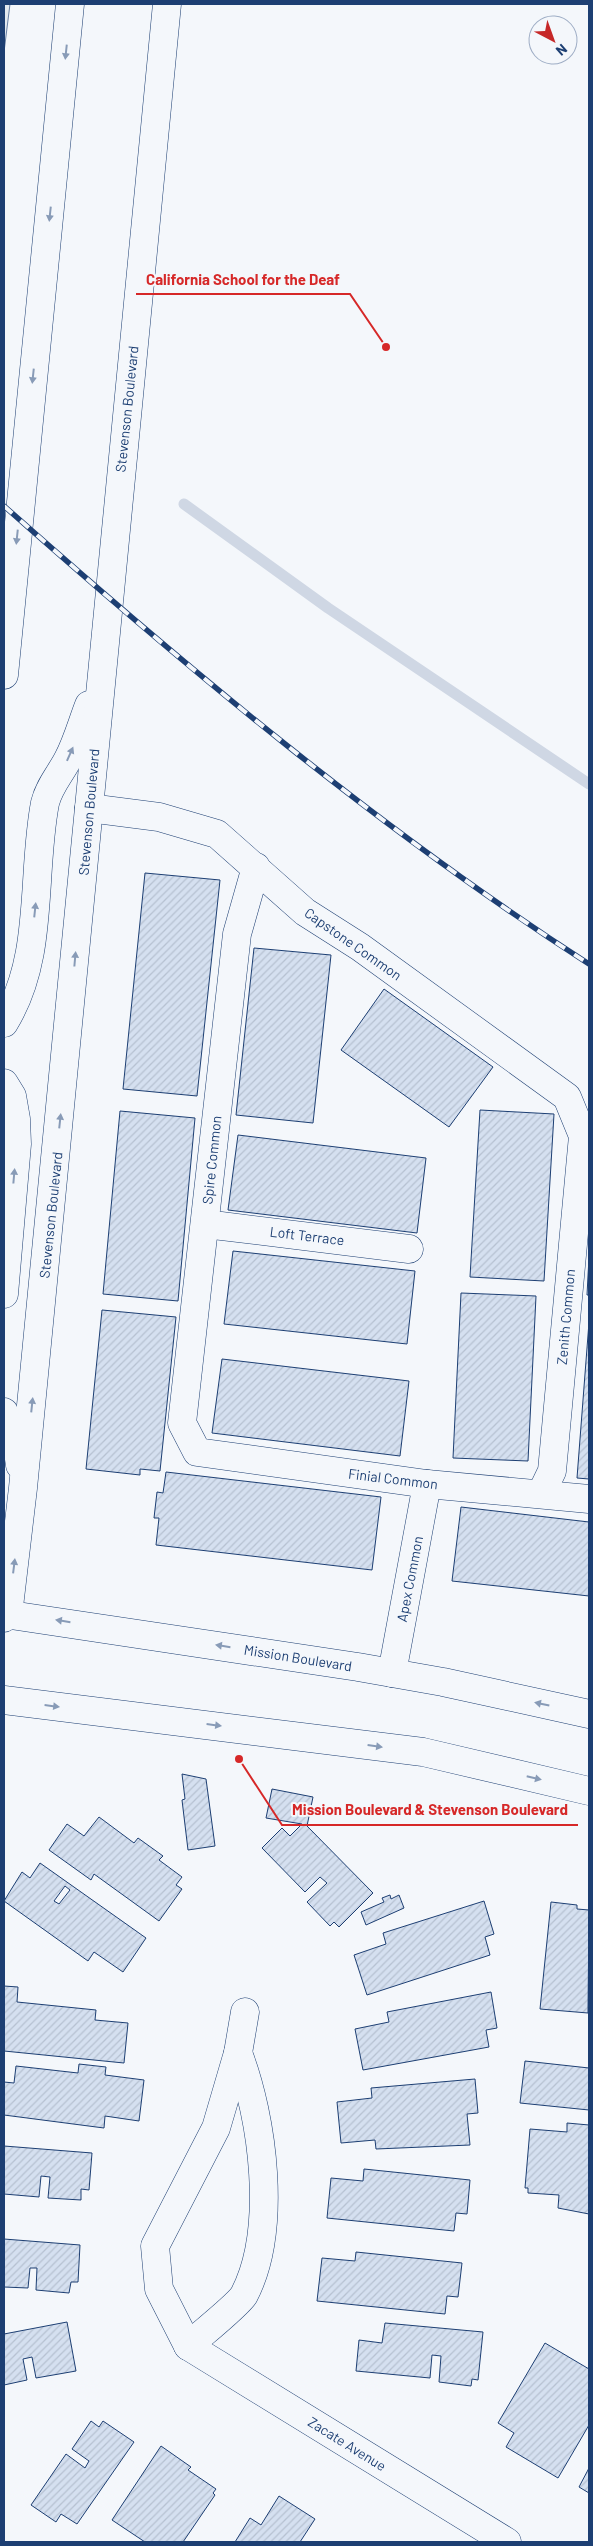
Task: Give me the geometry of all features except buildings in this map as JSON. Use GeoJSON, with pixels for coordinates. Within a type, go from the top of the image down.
{"type":"FeatureCollection","features":[{"type":"Feature","properties":{"kind":"main road"},"geometry":{"type":"LineString","coordinates":[[4,675],[70,4]]}},
{"type":"Feature","properties":{"kind":"main road","name":"Stevenson Boulevard"},"geometry":{"type":"LineString","coordinates":[[5,1615],[23,1488],[167,4]]}},
{"type":"Feature","properties":{"kind":"main road"},"geometry":{"type":"LineString","coordinates":[[4,1023],[15,1002],[32,946],[46,802],[68,759],[103,658]]}},
{"type":"Feature","properties":{"kind":"main road","name":"Capstone Common"},"geometry":{"type":"LineString","coordinates":[[89,808],[159,817],[217,834],[305,912],[360,947],[567,1097],[583,1136]]}},
{"type":"Feature","properties":{"kind":"main road","name":"Spire Common"},"geometry":{"type":"LineString","coordinates":[[197,1452],[182,1423],[237,934],[256,867]]}},
{"type":"Feature","properties":{"kind":"main road"},"geometry":{"type":"LineString","coordinates":[[4,1083],[12,1096],[16,1119],[17,1144],[4,1294]]}},
{"type":"Feature","properties":{"kind":"main road","name":"Zenith Common"},"geometry":{"type":"LineString","coordinates":[[541,1494],[552,1471],[583,1136]]}},
{"type":"Feature","properties":{"kind":"main road","name":"Loft Terrace"},"geometry":{"type":"LineString","coordinates":[[204,1224],[409,1249]]}},
{"type":"Feature","properties":{"kind":"main road"},"geometry":{"type":"LineString","coordinates":[[4,1412],[18,1452],[23,1488]]}},
{"type":"Feature","properties":{"kind":"main road","name":"Finial Common"},"geometry":{"type":"LineString","coordinates":[[197,1452],[427,1484],[589,1499]]}},
{"type":"Feature","properties":{"kind":"main road","name":"Apex Common"},"geometry":{"type":"LineString","coordinates":[[392,1673],[427,1484]]}},
{"type":"Feature","properties":{"kind":"main road","name":"Mission Boulevard"},"geometry":{"type":"LineString","coordinates":[[5,1615],[392,1673],[589,1714]]}},
{"type":"Feature","properties":{"kind":"main road"},"geometry":{"type":"LineString","coordinates":[[4,1700],[423,1752],[589,1792]]}},
{"type":"Feature","properties":{"kind":"main road"},"geometry":{"type":"LineString","coordinates":[[238,2053],[249,2082],[260,2152],[263,2206],[257,2256],[243,2296],[188,2346],[159,2289],[155,2246],[216,2128],[238,2053],[245,2012]]}},
{"type":"Feature","properties":{"kind":"main road","name":"Zacate Avenue"},"geometry":{"type":"LineString","coordinates":[[188,2346],[507,2542]]}},
{"type":"Feature","properties":{"kind":"shaded area"},"geometry":{"type":"Polygon","coordinates":[[[4,4],[10,4],[4,52],[4,4]]]}},
{"type":"Feature","properties":{"kind":"waterway"},"geometry":{"type":"LineString","coordinates":[[184,504],[328,608],[589,784]]}},
{"type":"Feature","properties":{"kind":"railway"},"geometry":{"type":"LineString","coordinates":[[4,506],[144,628],[288,746],[436,859],[512,913],[589,964]]}},
{"type":"Feature","properties":{"kind":"place","name":"California School for the Deaf"},"geometry":{"type":"Point","coordinates":[386,347]}},
{"type":"Feature","properties":{"kind":"place","name":"Mission Boulevard & Stevenson Boulevard"},"geometry":{"type":"Point","coordinates":[239,1759]}}]}
